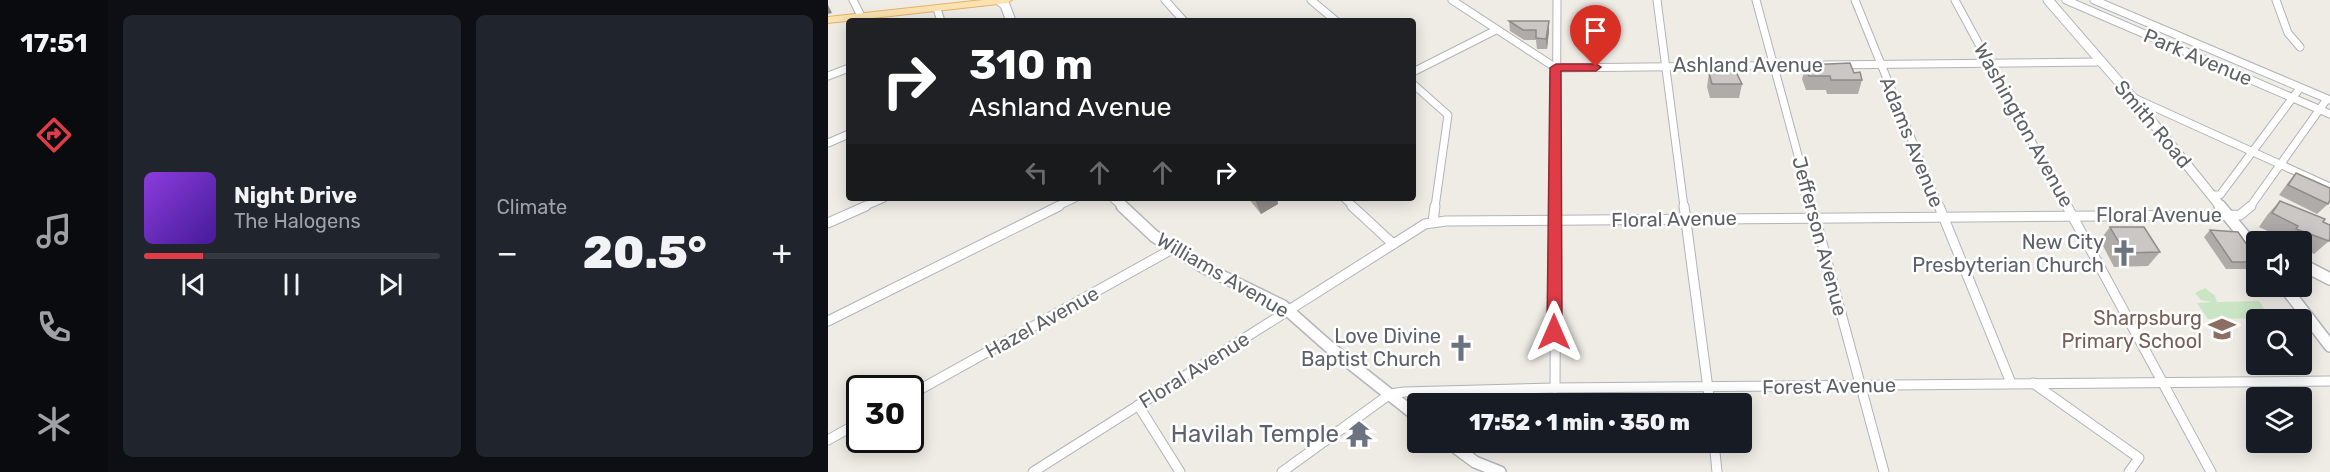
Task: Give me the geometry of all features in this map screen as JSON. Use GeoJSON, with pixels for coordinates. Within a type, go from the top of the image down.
{"type":"FeatureCollection","features":[{"type":"Feature","properties":{"kind":"main road"},"geometry":{"type":"LineString","coordinates":[[828,20],[1002,0]]}},
{"type":"Feature","properties":{"kind":"street"},"geometry":{"type":"LineString","coordinates":[[854,0],[861,16]]}},
{"type":"Feature","properties":{"kind":"street"},"geometry":{"type":"LineString","coordinates":[[1002,0],[1008,18]]}},
{"type":"Feature","properties":{"kind":"street"},"geometry":{"type":"LineString","coordinates":[[1165,0],[1181,18]]}},
{"type":"Feature","properties":{"kind":"street"},"geometry":{"type":"LineString","coordinates":[[1311,0],[1332,18]]}},
{"type":"Feature","properties":{"kind":"street"},"geometry":{"type":"LineString","coordinates":[[1452,0],[1556,68]]}},
{"type":"Feature","properties":{"kind":"street"},"geometry":{"type":"LineString","coordinates":[[1555,388],[1557,0]]}},
{"type":"Feature","properties":{"kind":"street"},"geometry":{"type":"LineString","coordinates":[[1657,0],[1708,393]]}},
{"type":"Feature","properties":{"kind":"street","name":"Jefferson Avenue"},"geometry":{"type":"LineString","coordinates":[[1756,0],[1884,472]]}},
{"type":"Feature","properties":{"kind":"street","name":"Adams Avenue"},"geometry":{"type":"LineString","coordinates":[[1855,0],[2011,383]]}},
{"type":"Feature","properties":{"kind":"street","name":"Washington Avenue"},"geometry":{"type":"LineString","coordinates":[[1955,0],[2211,472]]}},
{"type":"Feature","properties":{"kind":"street","name":"Smith Road"},"geometry":{"type":"LineString","coordinates":[[2048,0],[2099,62],[2132,97],[2245,236]]}},
{"type":"Feature","properties":{"kind":"street","name":"Park Avenue"},"geometry":{"type":"LineString","coordinates":[[2066,0],[2330,114]]}},
{"type":"Feature","properties":{"kind":"street","name":"Park Avenue"},"geometry":{"type":"LineString","coordinates":[[2094,0],[2329,100]]}},
{"type":"Feature","properties":{"kind":"street"},"geometry":{"type":"LineString","coordinates":[[2276,0],[2288,33],[2300,47]]}},
{"type":"Feature","properties":{"kind":"street"},"geometry":{"type":"LineString","coordinates":[[937,9],[940,18]]}},
{"type":"Feature","properties":{"kind":"street"},"geometry":{"type":"LineString","coordinates":[[1416,70],[1496,30]]}},
{"type":"Feature","properties":{"kind":"street","name":"Ashland Avenue"},"geometry":{"type":"LineString","coordinates":[[1556,68],[2099,62]]}},
{"type":"Feature","properties":{"kind":"street"},"geometry":{"type":"LineString","coordinates":[[828,76],[846,69]]}},
{"type":"Feature","properties":{"kind":"street"},"geometry":{"type":"LineString","coordinates":[[1416,87],[1448,115],[1433,222]]}},
{"type":"Feature","properties":{"kind":"street","name":"Floral Avenue"},"geometry":{"type":"LineString","coordinates":[[2212,195],[2220,195],[2300,88]]}},
{"type":"Feature","properties":{"kind":"street"},"geometry":{"type":"LineString","coordinates":[[2132,97],[2330,188]]}},
{"type":"Feature","properties":{"kind":"street","name":"Floral Avenue"},"geometry":{"type":"LineString","coordinates":[[1033,472],[1289,311],[1415,228],[1433,222],[2229,215],[2247,212],[2279,164],[2329,100]]}},
{"type":"Feature","properties":{"kind":"street"},"geometry":{"type":"LineString","coordinates":[[828,143],[846,135]]}},
{"type":"Feature","properties":{"kind":"street"},"geometry":{"type":"LineString","coordinates":[[828,224],[878,201]]}},
{"type":"Feature","properties":{"kind":"street"},"geometry":{"type":"LineString","coordinates":[[828,321],[1069,201]]}},
{"type":"Feature","properties":{"kind":"street","name":"Williams Avenue"},"geometry":{"type":"LineString","coordinates":[[1117,201],[1154,236],[1213,272],[1273,300],[1289,311],[1407,408]]}},
{"type":"Feature","properties":{"kind":"street"},"geometry":{"type":"LineString","coordinates":[[1347,201],[1392,243]]}},
{"type":"Feature","properties":{"kind":"street","name":"Hazel Avenue"},"geometry":{"type":"LineString","coordinates":[[924,386],[1174,248]]}},
{"type":"Feature","properties":{"kind":"street"},"geometry":{"type":"LineString","coordinates":[[2312,270],[2330,279]]}},
{"type":"Feature","properties":{"kind":"street"},"geometry":{"type":"LineString","coordinates":[[2292,297],[2330,346]]}},
{"type":"Feature","properties":{"kind":"street","name":"Forest Avenue"},"geometry":{"type":"LineString","coordinates":[[1390,394],[1555,388],[2330,381]]}},
{"type":"Feature","properties":{"kind":"street"},"geometry":{"type":"LineString","coordinates":[[2034,384],[2139,458],[2130,472]]}},
{"type":"Feature","properties":{"kind":"street"},"geometry":{"type":"LineString","coordinates":[[1282,472],[1390,394]]}},
{"type":"Feature","properties":{"kind":"street"},"geometry":{"type":"LineString","coordinates":[[1138,405],[1180,472]]}},
{"type":"Feature","properties":{"kind":"street"},"geometry":{"type":"LineString","coordinates":[[828,440],[846,430]]}},
{"type":"Feature","properties":{"kind":"street"},"geometry":{"type":"LineString","coordinates":[[1463,453],[1475,462],[1500,472]]}},
{"type":"Feature","properties":{"kind":"street"},"geometry":{"type":"LineString","coordinates":[[1715,453],[1717,472]]}},
{"type":"Feature","properties":{"kind":"green space"},"geometry":{"type":"Polygon","coordinates":[[[2205,288],[2215,296],[2217,302],[2259,301],[2264,309],[2246,309],[2246,318],[2208,319],[2197,303],[2212,302],[2201,300],[2195,293],[2205,288]]]}},
{"type":"Feature","properties":{"kind":"building"},"geometry":{"type":"Polygon","coordinates":[[[1509,21],[1549,21],[1546,39],[1536,38],[1536,30],[1523,30],[1509,21]]]}},
{"type":"Feature","properties":{"kind":"building"},"geometry":{"type":"Polygon","coordinates":[[[1850,63],[1854,73],[1860,72],[1862,80],[1831,80],[1830,76],[1809,76],[1806,65],[1850,63]]]}},
{"type":"Feature","properties":{"kind":"building"},"geometry":{"type":"Polygon","coordinates":[[[1720,64],[1732,64],[1742,84],[1712,84],[1709,73],[1722,73],[1720,64]]]}},
{"type":"Feature","properties":{"kind":"building"},"geometry":{"type":"Polygon","coordinates":[[[2296,173],[2330,188],[2328,204],[2288,185],[2296,173]]]}},
{"type":"Feature","properties":{"kind":"building"},"geometry":{"type":"Polygon","coordinates":[[[2280,201],[2325,219],[2323,222],[2330,225],[2329,241],[2312,235],[2312,231],[2296,229],[2298,226],[2272,213],[2280,201]]]}},
{"type":"Feature","properties":{"kind":"building"},"geometry":{"type":"Polygon","coordinates":[[[2110,227],[2144,227],[2160,252],[2125,253],[2110,227]]]}},
{"type":"Feature","properties":{"kind":"building"},"geometry":{"type":"Polygon","coordinates":[[[2210,230],[2238,232],[2246,243],[2246,262],[2232,262],[2210,230]]]}},
{"type":"Feature","properties":{"kind":"place","name":"New City Presbyterian Church"},"geometry":{"type":"Point","coordinates":[2124,253]}},
{"type":"Feature","properties":{"kind":"place","name":"Sharpsburg Primary School"},"geometry":{"type":"Point","coordinates":[2222,329]}},
{"type":"Feature","properties":{"kind":"place","name":"Love Divine Baptist Church"},"geometry":{"type":"Point","coordinates":[1461,348]}},
{"type":"Feature","properties":{"kind":"place","name":"Havilah Temple"},"geometry":{"type":"Point","coordinates":[1359,434]}},
{"type":"Feature","properties":{"kind":"route"},"geometry":{"type":"LineString","coordinates":[[1554,332],[1556,68],[1596,67]]}}]}
